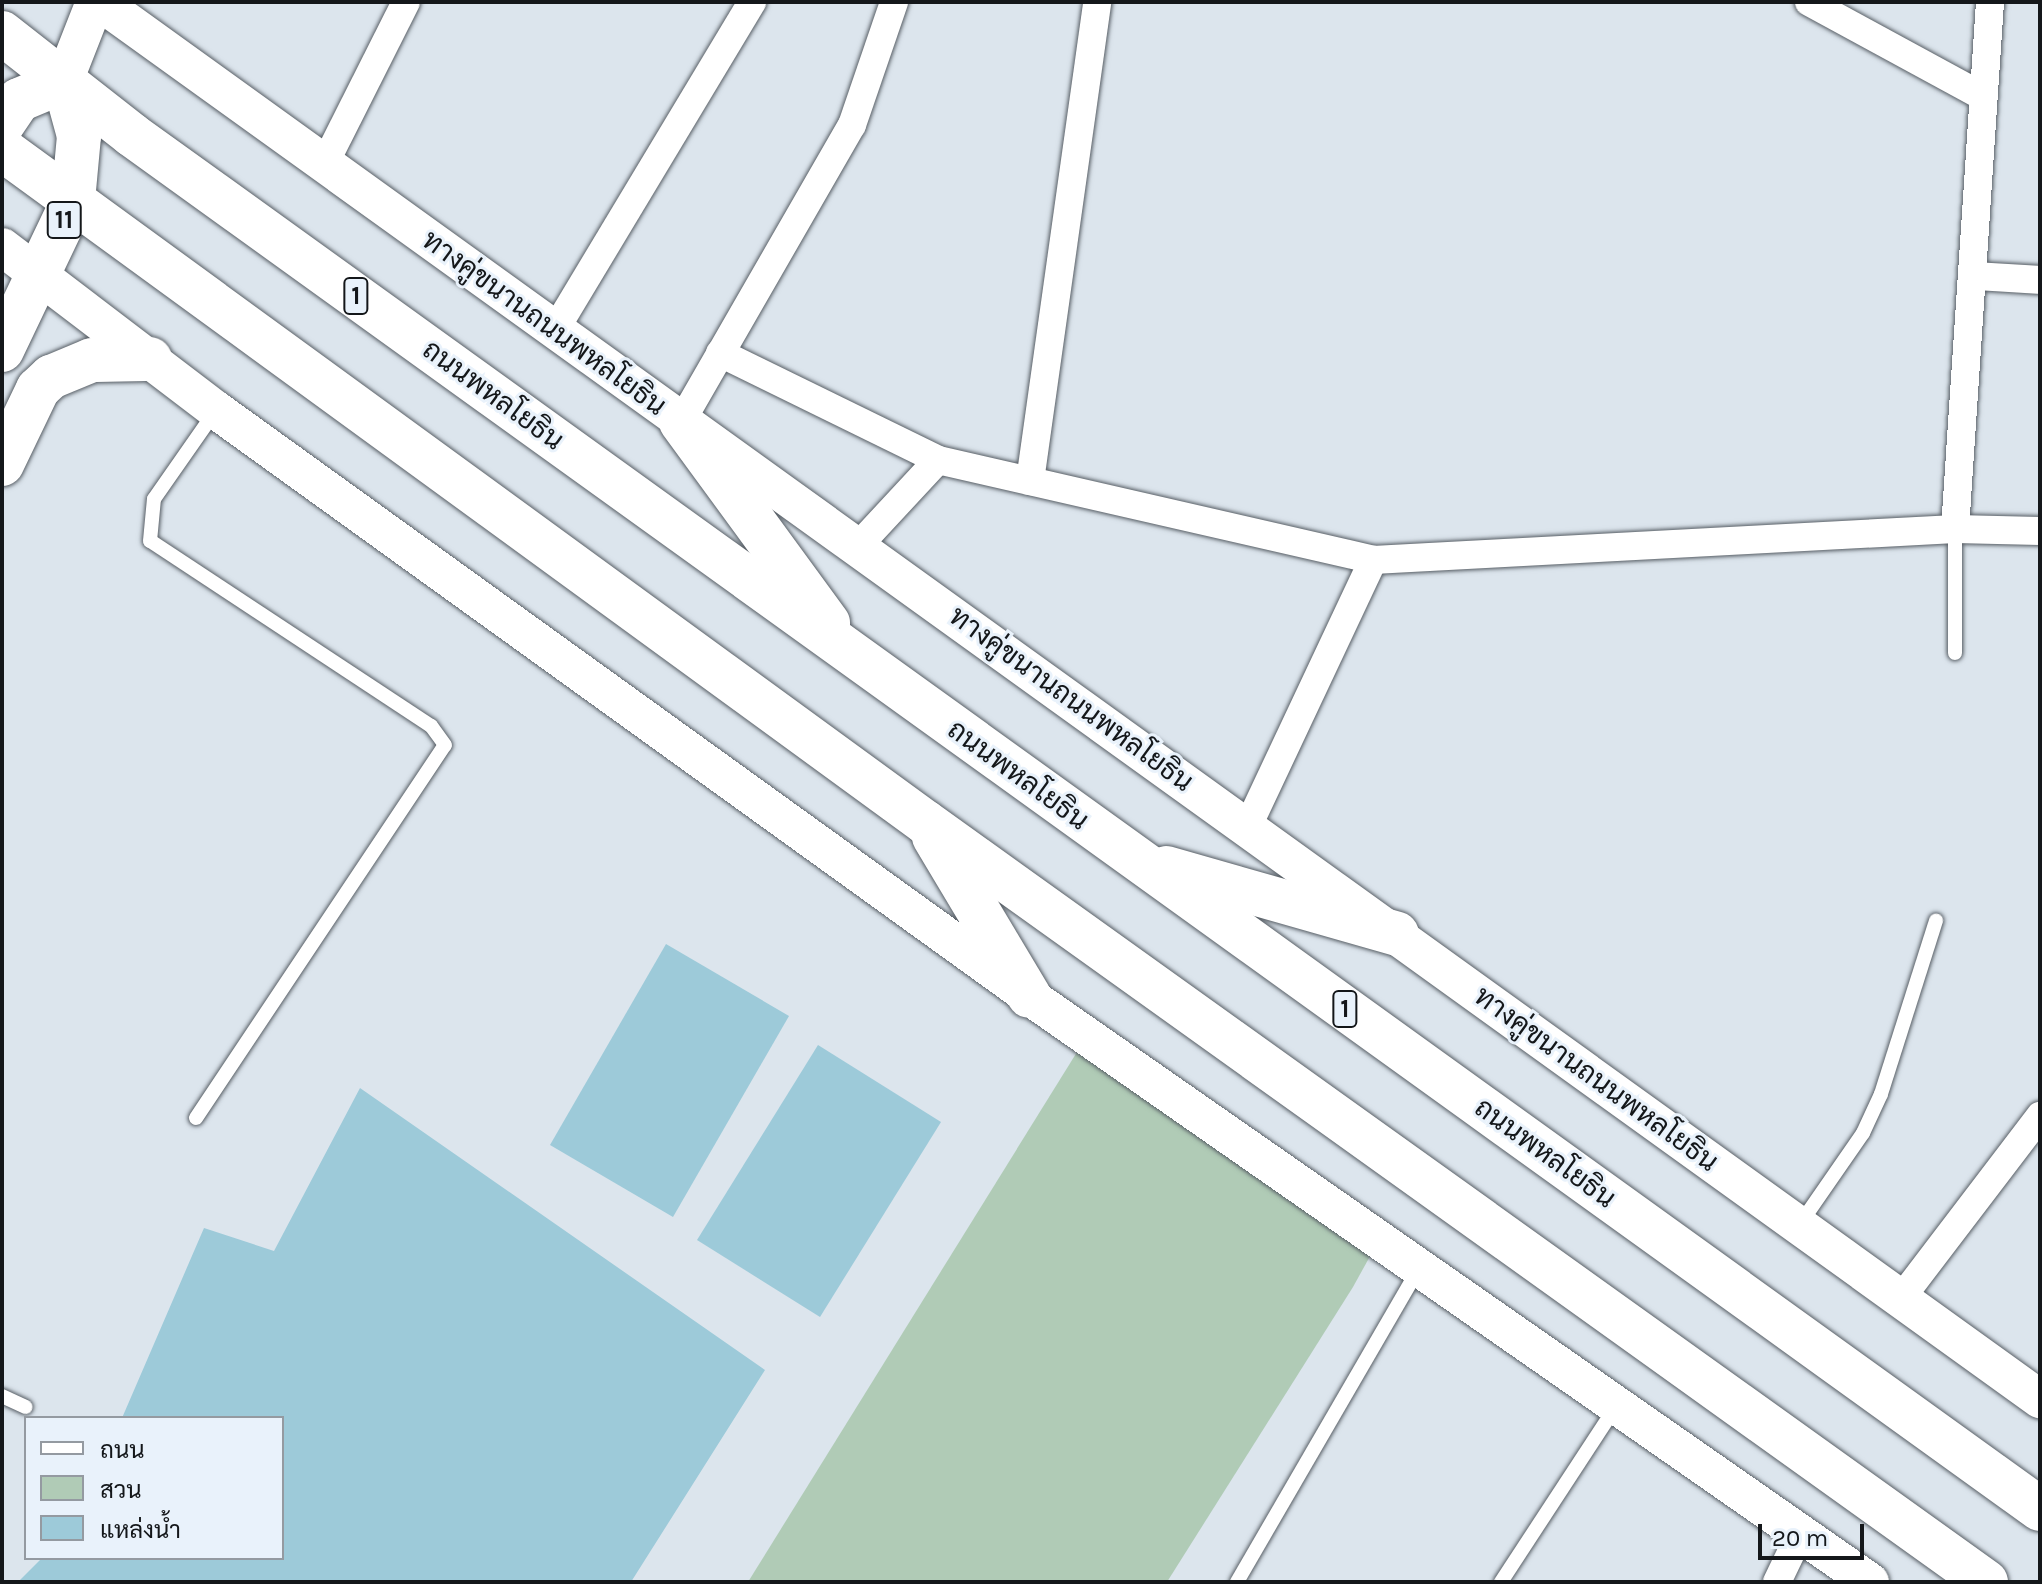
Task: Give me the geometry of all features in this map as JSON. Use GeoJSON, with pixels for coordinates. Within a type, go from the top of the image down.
{"type":"FeatureCollection","features":[{"type":"Feature","properties":{"kind":"main road"},"geometry":{"type":"LineString","coordinates":[[2,125],[19,100],[64,81],[98,2]]}},
{"type":"Feature","properties":{"kind":"main road","name":"ทางคู่ขนานถนนพหลโยธิน"},"geometry":{"type":"LineString","coordinates":[[98,2],[1248,826],[1899,1301],[2040,1399]]}},
{"type":"Feature","properties":{"kind":"main road","name":"ถนนพหลโยธิน"},"geometry":{"type":"LineString","coordinates":[[2,33],[851,654],[2040,1509]]}},
{"type":"Feature","properties":{"kind":"main road","name":"11"},"geometry":{"type":"LineString","coordinates":[[2,350],[73,201],[79,136],[64,81]]}},
{"type":"Feature","properties":{"kind":"main road"},"geometry":{"type":"LineString","coordinates":[[2,149],[925,822],[1986,1582]]}},
{"type":"Feature","properties":{"kind":"main road"},"geometry":{"type":"LineString","coordinates":[[2,247],[216,410],[1029,996],[1870,1582]]}},
{"type":"Feature","properties":{"kind":"main road"},"geometry":{"type":"LineString","coordinates":[[2,464],[38,389],[51,377],[92,360],[150,359]]}},
{"type":"Feature","properties":{"kind":"main road"},"geometry":{"type":"LineString","coordinates":[[681,422],[851,654]]}},
{"type":"Feature","properties":{"kind":"main road"},"geometry":{"type":"LineString","coordinates":[[925,822],[1029,996]]}},
{"type":"Feature","properties":{"kind":"main road"},"geometry":{"type":"LineString","coordinates":[[1137,860],[1397,934]]}},
{"type":"Feature","properties":{"kind":"street"},"geometry":{"type":"LineString","coordinates":[[324,165],[406,2]]}},
{"type":"Feature","properties":{"kind":"street"},"geometry":{"type":"LineString","coordinates":[[555,330],[752,2]]}},
{"type":"Feature","properties":{"kind":"street"},"geometry":{"type":"LineString","coordinates":[[681,422],[852,125],[894,2]]}},
{"type":"Feature","properties":{"kind":"street"},"geometry":{"type":"LineString","coordinates":[[1030,481],[1097,2]]}},
{"type":"Feature","properties":{"kind":"street"},"geometry":{"type":"LineString","coordinates":[[1809,2],[1982,96]]}},
{"type":"Feature","properties":{"kind":"street"},"geometry":{"type":"LineString","coordinates":[[1955,529],[1975,276],[1982,96],[1990,2]]}},
{"type":"Feature","properties":{"kind":"street"},"geometry":{"type":"LineString","coordinates":[[1975,276],[2040,280]]}},
{"type":"Feature","properties":{"kind":"street"},"geometry":{"type":"LineString","coordinates":[[720,353],[938,460],[1373,560],[1955,529],[2040,531]]}},
{"type":"Feature","properties":{"kind":"street"},"geometry":{"type":"LineString","coordinates":[[858,546],[938,460]]}},
{"type":"Feature","properties":{"kind":"street"},"geometry":{"type":"LineString","coordinates":[[1248,826],[1373,560]]}},
{"type":"Feature","properties":{"kind":"street"},"geometry":{"type":"LineString","coordinates":[[1899,1301],[2040,1116]]}},
{"type":"Feature","properties":{"kind":"street"},"geometry":{"type":"LineString","coordinates":[[1777,1582],[1801,1532]]}},
{"type":"Feature","properties":{"kind":"lane"},"geometry":{"type":"LineString","coordinates":[[196,1118],[445,745],[431,726],[150,541],[154,499],[216,410]]}},
{"type":"Feature","properties":{"kind":"lane"},"geometry":{"type":"LineString","coordinates":[[1955,529],[1955,653]]}},
{"type":"Feature","properties":{"kind":"lane"},"geometry":{"type":"LineString","coordinates":[[1798,1226],[1863,1133],[1881,1094],[1936,921]]}},
{"type":"Feature","properties":{"kind":"lane"},"geometry":{"type":"LineString","coordinates":[[1237,1582],[1420,1267]]}},
{"type":"Feature","properties":{"kind":"lane"},"geometry":{"type":"LineString","coordinates":[[2,1396],[26,1407]]}},
{"type":"Feature","properties":{"kind":"lane"},"geometry":{"type":"LineString","coordinates":[[1501,1582],[1617,1404]]}},
{"type":"Feature","properties":{"kind":"green space"},"geometry":{"type":"Polygon","coordinates":[[[1087,1036],[1379,1240],[1353,1287],[1167,1582],[748,1582],[1087,1036]]]}},
{"type":"Feature","properties":{"kind":"water"},"geometry":{"type":"Polygon","coordinates":[[[666,944],[789,1016],[673,1217],[550,1145],[666,944]]]}},
{"type":"Feature","properties":{"kind":"water"},"geometry":{"type":"Polygon","coordinates":[[[818,1045],[941,1122],[820,1317],[697,1240],[818,1045]]]}},
{"type":"Feature","properties":{"kind":"water"},"geometry":{"type":"Polygon","coordinates":[[[360,1088],[765,1370],[631,1582],[18,1582],[40,1560],[284,1560],[284,1416],[123,1416],[204,1228],[274,1251],[360,1088]]]}}]}
